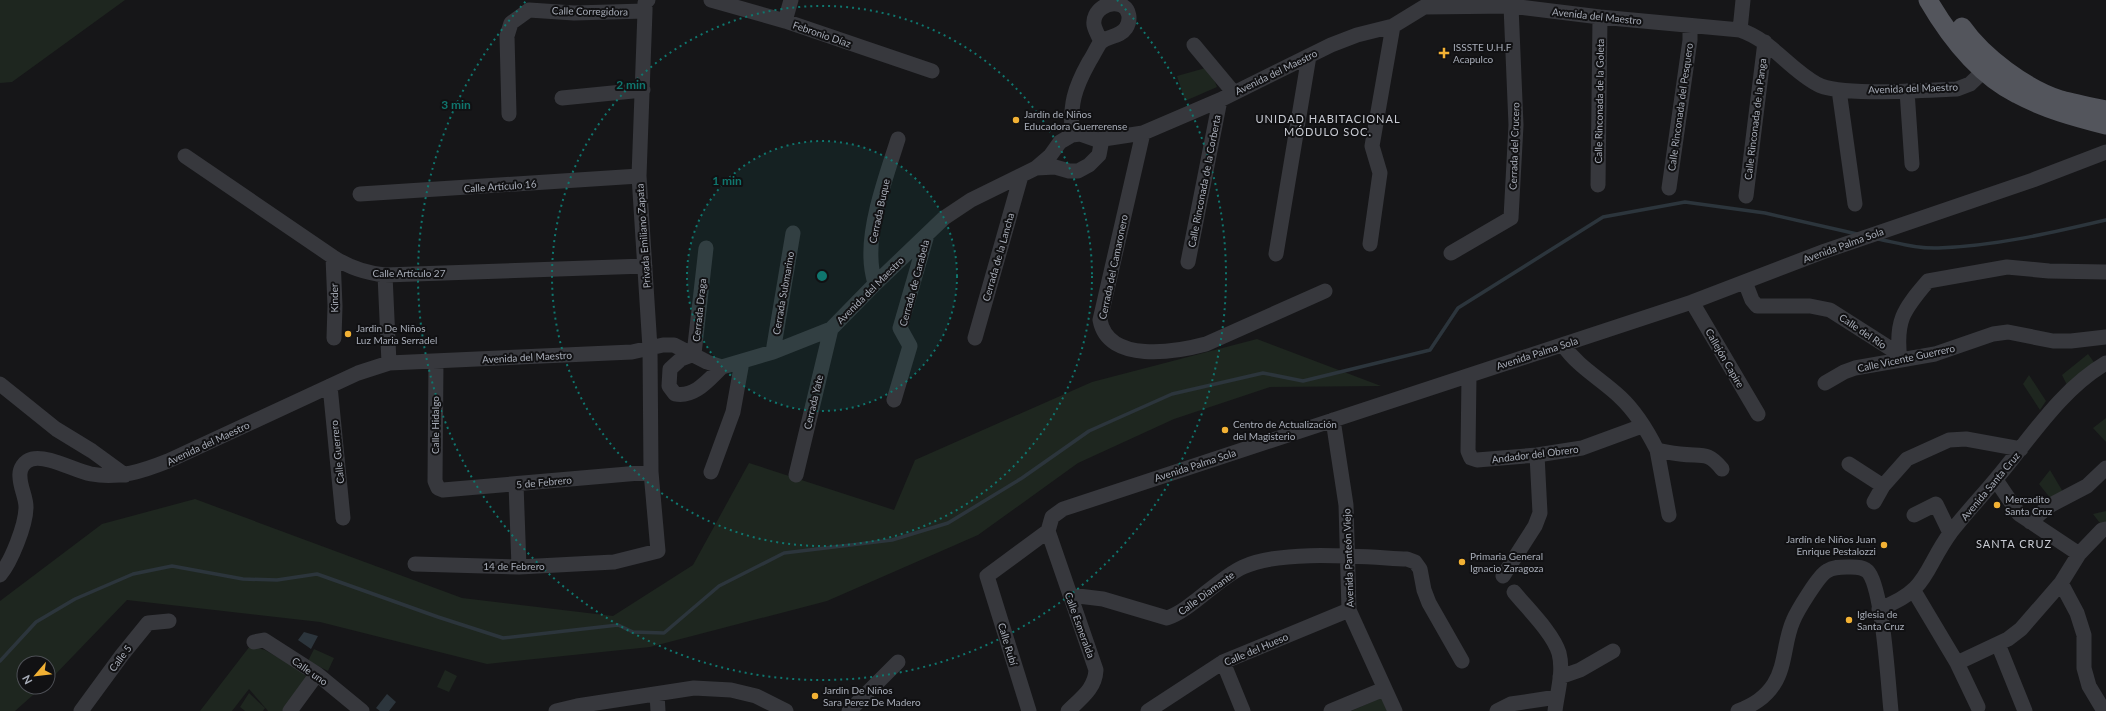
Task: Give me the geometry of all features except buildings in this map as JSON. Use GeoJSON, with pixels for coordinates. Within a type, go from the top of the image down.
{"type":"FeatureCollection","features":[{"type":"Feature","properties":{"kind":"main road"},"geometry":{"type":"LineString","coordinates":[[1928,0],[1953,38],[1989,66],[2060,100],[2106,110]]}},
{"type":"Feature","properties":{"kind":"main road"},"geometry":{"type":"LineString","coordinates":[[1943,0],[1989,66],[2015,94],[2058,112],[2106,125]]}},
{"type":"Feature","properties":{"kind":"street","name":"Febronio Díaz"},"geometry":{"type":"LineString","coordinates":[[710,0],[785,21],[932,71]]}},
{"type":"Feature","properties":{"kind":"street"},"geometry":{"type":"LineString","coordinates":[[785,21],[791,0]]}},
{"type":"Feature","properties":{"kind":"street"},"geometry":{"type":"LineString","coordinates":[[1740,30],[1744,0]]}},
{"type":"Feature","properties":{"kind":"street","name":"Avenida del Maestro"},"geometry":{"type":"LineString","coordinates":[[0,575],[6,567],[23,526],[26,508],[20,477],[21,469],[25,462],[33,459],[44,460],[90,474],[125,475],[146,470],[358,372],[389,363],[632,352],[663,345],[674,345],[707,362],[722,366],[742,362],[773,352],[831,329],[875,284],[944,218],[971,200],[1036,168],[1050,156],[1060,142],[1072,135],[1080,134],[1097,140],[1143,132],[1220,100],[1331,45],[1357,35],[1393,26],[1424,7],[1449,3],[1511,6],[1600,17],[1740,30],[1753,34],[1765,42],[1802,75],[1819,85],[1839,90],[1907,91],[1957,89],[1970,84],[1989,66]]}},
{"type":"Feature","properties":{"kind":"street","name":"Calle Corregidora"},"geometry":{"type":"LineString","coordinates":[[510,114],[507,36],[511,23],[530,5],[574,13],[646,6]]}},
{"type":"Feature","properties":{"kind":"street","name":"Privada Emiliano Zapata"},"geometry":{"type":"LineString","coordinates":[[646,6],[639,176],[650,348],[651,472]]}},
{"type":"Feature","properties":{"kind":"street","name":"Cerrada del Crucero"},"geometry":{"type":"LineString","coordinates":[[1451,253],[1511,218],[1516,125],[1511,6]]}},
{"type":"Feature","properties":{"kind":"street","name":"Calle Rinconada de la Goleta"},"geometry":{"type":"LineString","coordinates":[[1598,185],[1600,17]]}},
{"type":"Feature","properties":{"kind":"street"},"geometry":{"type":"LineString","coordinates":[[1370,244],[1380,173],[1372,146],[1393,26]]}},
{"type":"Feature","properties":{"kind":"street","name":"Calle Rinconada del Pesquero"},"geometry":{"type":"LineString","coordinates":[[1669,188],[1690,40],[1690,26]]}},
{"type":"Feature","properties":{"kind":"street"},"geometry":{"type":"LineString","coordinates":[[1072,135],[1071,111],[1073,97],[1078,81],[1101,42]]}},
{"type":"Feature","properties":{"kind":"street","name":"Calle Rinconada de la Panga"},"geometry":{"type":"LineString","coordinates":[[1746,196],[1765,42]]}},
{"type":"Feature","properties":{"kind":"street"},"geometry":{"type":"LineString","coordinates":[[1194,45],[1234,93]]}},
{"type":"Feature","properties":{"kind":"street"},"geometry":{"type":"LineString","coordinates":[[1276,254],[1309,56]]}},
{"type":"Feature","properties":{"kind":"street"},"geometry":{"type":"LineString","coordinates":[[562,98],[643,90]]}},
{"type":"Feature","properties":{"kind":"street"},"geometry":{"type":"LineString","coordinates":[[1839,90],[1854,204]]}},
{"type":"Feature","properties":{"kind":"street"},"geometry":{"type":"LineString","coordinates":[[1907,91],[1912,164]]}},
{"type":"Feature","properties":{"kind":"street","name":"Calle Rinconada de la Corberta"},"geometry":{"type":"LineString","coordinates":[[1188,262],[1220,100]]}},
{"type":"Feature","properties":{"kind":"street","name":"Cerrada del Camaronero"},"geometry":{"type":"LineString","coordinates":[[1143,132],[1100,320],[1102,330],[1107,337],[1135,351],[1160,352],[1187,349],[1206,344],[1325,291]]}},
{"type":"Feature","properties":{"kind":"street","name":"Cerrada Buque"},"geometry":{"type":"LineString","coordinates":[[875,284],[871,259],[872,237],[882,189],[898,139]]}},
{"type":"Feature","properties":{"kind":"street","name":"Avenida del Maestro"},"geometry":{"type":"LineString","coordinates":[[1036,168],[1055,167],[1069,171],[1078,170],[1088,165],[1099,155],[1102,139]]}},
{"type":"Feature","properties":{"kind":"street","name":"Avenida Palma Sola"},"geometry":{"type":"LineString","coordinates":[[987,576],[1048,531],[1052,517],[1063,509],[1692,302],[1825,251],[2033,180],[2106,152]]}},
{"type":"Feature","properties":{"kind":"street","name":"Calle Artículo 27"},"geometry":{"type":"LineString","coordinates":[[185,156],[350,268],[367,273],[385,275],[645,266]]}},
{"type":"Feature","properties":{"kind":"street","name":"Calle Artículo 16"},"geometry":{"type":"LineString","coordinates":[[360,194],[639,176]]}},
{"type":"Feature","properties":{"kind":"street","name":"Cerrada de la Lancha"},"geometry":{"type":"LineString","coordinates":[[976,338],[1021,176]]}},
{"type":"Feature","properties":{"kind":"street","name":"Cerrada Submarino"},"geometry":{"type":"LineString","coordinates":[[773,352],[793,233]]}},
{"type":"Feature","properties":{"kind":"street","name":"Cerrada de Carabela"},"geometry":{"type":"LineString","coordinates":[[894,400],[910,346],[900,328],[928,233]]}},
{"type":"Feature","properties":{"kind":"street","name":"Cerrada Draga"},"geometry":{"type":"LineString","coordinates":[[706,248],[694,354],[681,359],[670,369],[668,386],[675,394],[684,396],[694,392],[722,366]]}},
{"type":"Feature","properties":{"kind":"street","name":"Kinder"},"geometry":{"type":"LineString","coordinates":[[333,257],[335,306],[334,338]]}},
{"type":"Feature","properties":{"kind":"street"},"geometry":{"type":"LineString","coordinates":[[1899,357],[1898,331],[1901,318],[1909,304],[1928,281],[2007,267],[2049,271],[2105,272]]}},
{"type":"Feature","properties":{"kind":"street"},"geometry":{"type":"LineString","coordinates":[[385,275],[389,363]]}},
{"type":"Feature","properties":{"kind":"street","name":"Calle del Río"},"geometry":{"type":"LineString","coordinates":[[1745,282],[1752,300],[1757,306],[1810,306],[1830,310],[1899,357]]}},
{"type":"Feature","properties":{"kind":"street","name":"Callejón Capire"},"geometry":{"type":"LineString","coordinates":[[1692,302],[1758,414]]}},
{"type":"Feature","properties":{"kind":"street","name":"Cerrada Yate"},"geometry":{"type":"LineString","coordinates":[[796,475],[831,329]]}},
{"type":"Feature","properties":{"kind":"street","name":"Calle Vicente Guerrero"},"geometry":{"type":"LineString","coordinates":[[1825,383],[1844,372],[1855,368],[1899,357],[1948,350],[1993,334],[2008,332],[2053,341],[2071,341],[2106,337]]}},
{"type":"Feature","properties":{"kind":"street"},"geometry":{"type":"LineString","coordinates":[[1563,345],[1572,358],[1620,397],[1642,426],[1657,450],[1669,515]]}},
{"type":"Feature","properties":{"kind":"street","name":"Calle Hidalgo"},"geometry":{"type":"LineString","coordinates":[[436,362],[435,481],[438,488]]}},
{"type":"Feature","properties":{"kind":"street"},"geometry":{"type":"LineString","coordinates":[[711,472],[733,412],[742,362]]}},
{"type":"Feature","properties":{"kind":"street","name":"Avenida Santa Cruz"},"geometry":{"type":"LineString","coordinates":[[1879,609],[1901,600],[1914,591],[1926,576],[1950,533],[2066,395],[2095,369],[2106,362]]}},
{"type":"Feature","properties":{"kind":"street","name":"Andador del Obrero"},"geometry":{"type":"LineString","coordinates":[[1469,376],[1468,451],[1471,458],[1477,460],[1537,455],[1584,448],[1642,426]]}},
{"type":"Feature","properties":{"kind":"street"},"geometry":{"type":"LineString","coordinates":[[0,384],[56,429],[92,451],[125,475]]}},
{"type":"Feature","properties":{"kind":"street","name":"Calle Guerrero"},"geometry":{"type":"LineString","coordinates":[[330,386],[343,518]]}},
{"type":"Feature","properties":{"kind":"street","name":"Avenida Panteón Viejo"},"geometry":{"type":"LineString","coordinates":[[1333,420],[1346,505],[1349,610],[1395,711]]}},
{"type":"Feature","properties":{"kind":"street"},"geometry":{"type":"LineString","coordinates":[[1874,502],[1883,486],[1908,460],[1949,440],[1966,439],[2021,449]]}},
{"type":"Feature","properties":{"kind":"street"},"geometry":{"type":"LineString","coordinates":[[1657,450],[1681,454],[1699,454],[1709,456],[1715,460],[1722,469]]}},
{"type":"Feature","properties":{"kind":"street"},"geometry":{"type":"LineString","coordinates":[[1503,576],[1535,526],[1540,513],[1537,455]]}},
{"type":"Feature","properties":{"kind":"street"},"geometry":{"type":"LineString","coordinates":[[1849,464],[1883,486]]}},
{"type":"Feature","properties":{"kind":"street"},"geometry":{"type":"LineString","coordinates":[[2030,522],[2049,506],[2087,486],[2106,468]]}},
{"type":"Feature","properties":{"kind":"street","name":"5 de Febrero"},"geometry":{"type":"LineString","coordinates":[[438,488],[443,490],[651,472]]}},
{"type":"Feature","properties":{"kind":"street","name":"14 de Febrero"},"geometry":{"type":"LineString","coordinates":[[415,564],[519,567],[614,562],[658,551],[651,472]]}},
{"type":"Feature","properties":{"kind":"street"},"geometry":{"type":"LineString","coordinates":[[1996,480],[2019,514],[2079,554]]}},
{"type":"Feature","properties":{"kind":"street"},"geometry":{"type":"LineString","coordinates":[[516,484],[519,567]]}},
{"type":"Feature","properties":{"kind":"street"},"geometry":{"type":"LineString","coordinates":[[1914,515],[1936,504],[1950,533]]}},
{"type":"Feature","properties":{"kind":"street"},"geometry":{"type":"LineString","coordinates":[[1957,663],[1998,644],[2021,629],[2061,583],[2079,554],[2102,530],[2106,529]]}},
{"type":"Feature","properties":{"kind":"street","name":"Calle Esmeralda"},"geometry":{"type":"LineString","coordinates":[[1048,531],[1096,670],[1096,680],[1089,690],[1068,711]]}},
{"type":"Feature","properties":{"kind":"street","name":"Calle Diamante"},"geometry":{"type":"LineString","coordinates":[[1070,596],[1103,600],[1167,618],[1176,615],[1217,582],[1253,563],[1282,558],[1347,557],[1406,559],[1415,562],[1420,569],[1424,590],[1429,603],[1462,661]]}},
{"type":"Feature","properties":{"kind":"street"},"geometry":{"type":"LineString","coordinates":[[1745,710],[1765,696],[1774,685],[1780,674],[1793,621],[1821,576],[1834,567],[1859,567],[1866,569],[1873,582],[1879,609],[1891,711]]}},
{"type":"Feature","properties":{"kind":"street","name":"Calle Rubí"},"geometry":{"type":"LineString","coordinates":[[987,576],[1029,711]]}},
{"type":"Feature","properties":{"kind":"street"},"geometry":{"type":"LineString","coordinates":[[2061,583],[2076,613],[2084,635],[2084,668],[2089,686],[2104,711]]}},
{"type":"Feature","properties":{"kind":"street"},"geometry":{"type":"LineString","coordinates":[[1914,591],[1957,663],[1978,707]]}},
{"type":"Feature","properties":{"kind":"street"},"geometry":{"type":"LineString","coordinates":[[1497,711],[1511,704],[1556,704],[1560,677],[1559,654],[1554,641],[1514,592]]}},
{"type":"Feature","properties":{"kind":"street","name":"Calle del Hueso"},"geometry":{"type":"LineString","coordinates":[[1148,711],[1223,662],[1349,610]]}},
{"type":"Feature","properties":{"kind":"street","name":"Calle 5"},"geometry":{"type":"LineString","coordinates":[[82,711],[122,655],[148,623],[169,621]]}},
{"type":"Feature","properties":{"kind":"street","name":"Calle uno"},"geometry":{"type":"LineString","coordinates":[[254,642],[264,640],[317,674],[362,711]]}},
{"type":"Feature","properties":{"kind":"street"},"geometry":{"type":"LineString","coordinates":[[1998,644],[2025,711]]}},
{"type":"Feature","properties":{"kind":"street"},"geometry":{"type":"LineString","coordinates":[[1560,677],[1580,670],[1613,651]]}},
{"type":"Feature","properties":{"kind":"street"},"geometry":{"type":"LineString","coordinates":[[849,711],[898,662]]}},
{"type":"Feature","properties":{"kind":"street"},"geometry":{"type":"LineString","coordinates":[[1223,662],[1243,711]]}},
{"type":"Feature","properties":{"kind":"street"},"geometry":{"type":"LineString","coordinates":[[290,711],[317,674]]}},
{"type":"Feature","properties":{"kind":"street"},"geometry":{"type":"LineString","coordinates":[[556,711],[577,706],[694,688],[731,690],[756,696],[786,711]]}},
{"type":"Feature","properties":{"kind":"street"},"geometry":{"type":"LineString","coordinates":[[1331,711],[1384,688]]}},
{"type":"Feature","properties":{"kind":"street"},"geometry":{"type":"LineString","coordinates":[[657,694],[658,711]]}},
{"type":"Feature","properties":{"kind":"shaded area"},"geometry":{"type":"Polygon","coordinates":[[[0,0],[125,0],[12,82],[0,83],[0,0]]]}},
{"type":"Feature","properties":{"kind":"shaded area"},"geometry":{"type":"Polygon","coordinates":[[[1209,67],[1217,87],[1185,101],[1177,76],[1209,67]]]}},
{"type":"Feature","properties":{"kind":"shaded area"},"geometry":{"type":"Polygon","coordinates":[[[1257,339],[1381,386],[1270,387],[1174,419],[1078,463],[978,535],[827,601],[650,647],[487,664],[320,622],[127,600],[56,674],[56,655],[16,655],[16,695],[33,695],[15,711],[0,711],[0,601],[102,524],[195,499],[462,598],[613,616],[693,565],[749,463],[894,510],[915,460],[1092,382],[1257,339]]]}},
{"type":"Feature","properties":{"kind":"shaded area"},"geometry":{"type":"Polygon","coordinates":[[[2088,354],[2096,365],[2069,389],[2062,375],[2088,354]]]}},
{"type":"Feature","properties":{"kind":"shaded area"},"geometry":{"type":"Polygon","coordinates":[[[2029,375],[2046,401],[2040,410],[2023,384],[2029,375]]]}},
{"type":"Feature","properties":{"kind":"shaded area"},"geometry":{"type":"Polygon","coordinates":[[[2106,418],[2106,442],[2093,428],[2106,418]]]}},
{"type":"Feature","properties":{"kind":"shaded area"},"geometry":{"type":"Polygon","coordinates":[[[2050,470],[2063,492],[2051,499],[2039,484],[2050,470]]]}},
{"type":"Feature","properties":{"kind":"shaded area"},"geometry":{"type":"Polygon","coordinates":[[[2106,511],[2106,525],[2103,527],[2093,514],[2106,511]]]}},
{"type":"Feature","properties":{"kind":"shaded area"},"geometry":{"type":"Polygon","coordinates":[[[304,632],[318,636],[311,649],[298,640],[304,632]]]}},
{"type":"Feature","properties":{"kind":"shaded area"},"geometry":{"type":"Polygon","coordinates":[[[250,646],[265,650],[312,677],[283,711],[268,711],[249,689],[232,711],[200,711],[250,646]]]}},
{"type":"Feature","properties":{"kind":"shaded area"},"geometry":{"type":"Polygon","coordinates":[[[314,649],[334,658],[328,671],[308,661],[314,649]]]}},
{"type":"Feature","properties":{"kind":"shaded area"},"geometry":{"type":"Polygon","coordinates":[[[445,670],[457,676],[449,692],[437,687],[445,670]]]}},
{"type":"Feature","properties":{"kind":"shaded area"},"geometry":{"type":"Polygon","coordinates":[[[249,693],[265,708],[263,711],[245,711],[240,707],[249,693]]]}},
{"type":"Feature","properties":{"kind":"shaded area"},"geometry":{"type":"Polygon","coordinates":[[[387,694],[396,702],[389,711],[380,711],[376,708],[387,694]]]}},
{"type":"Feature","properties":{"kind":"shaded area"},"geometry":{"type":"Polygon","coordinates":[[[1383,697],[1391,711],[1351,711],[1383,697]]]}},
{"type":"Feature","properties":{"kind":"waterway"},"geometry":{"type":"LineString","coordinates":[[0,661],[36,622],[75,599],[133,574],[172,566],[243,579],[277,580],[317,574],[438,617],[503,638],[618,625],[633,632],[664,633],[719,586],[784,553],[892,540],[948,523],[1022,478],[1089,431],[1172,394],[1263,373],[1303,381],[1430,350],[1458,308],[1603,217],[1685,202],[1765,213],[1857,234]]}},
{"type":"Feature","properties":{"kind":"waterway"},"geometry":{"type":"LineString","coordinates":[[1878,239],[1923,248],[1959,247],[2002,242],[2065,230],[2106,220]]}},
{"type":"Feature","properties":{"kind":"place","name":"ISSSTE U.H.F Acapulco"},"geometry":{"type":"Point","coordinates":[1444,53]}},
{"type":"Feature","properties":{"kind":"place","name":"Jardín de Niños Educadora Guerrerense"},"geometry":{"type":"Point","coordinates":[1016,120]}},
{"type":"Feature","properties":{"kind":"place","name":"Jardin De Niños Luz Maria Serradel"},"geometry":{"type":"Point","coordinates":[348,334]}},
{"type":"Feature","properties":{"kind":"place","name":"Centro de Actualización del Magisterio"},"geometry":{"type":"Point","coordinates":[1225,430]}},
{"type":"Feature","properties":{"kind":"place","name":"Mercadito Santa Cruz"},"geometry":{"type":"Point","coordinates":[1997,505]}},
{"type":"Feature","properties":{"kind":"place","name":"Jardín de Niños Juan Enrique Pestalozzi"},"geometry":{"type":"Point","coordinates":[1884,545]}},
{"type":"Feature","properties":{"kind":"place","name":"Primaria General Ignacio Zaragoza"},"geometry":{"type":"Point","coordinates":[1462,562]}},
{"type":"Feature","properties":{"kind":"place","name":"Iglesia de Santa Cruz"},"geometry":{"type":"Point","coordinates":[1849,620]}},
{"type":"Feature","properties":{"kind":"place","name":"Jardin De Niños Sara Perez De Madero"},"geometry":{"type":"Point","coordinates":[815,696]}},
{"type":"Feature","properties":{"kind":"district","name":"UNIDAD HABITACIONAL MÓDULO SOC."},"geometry":{"type":"Point","coordinates":[1328,124]}},
{"type":"Feature","properties":{"kind":"district","name":"SANTA CRUZ"},"geometry":{"type":"Point","coordinates":[2014,543]}}]}
